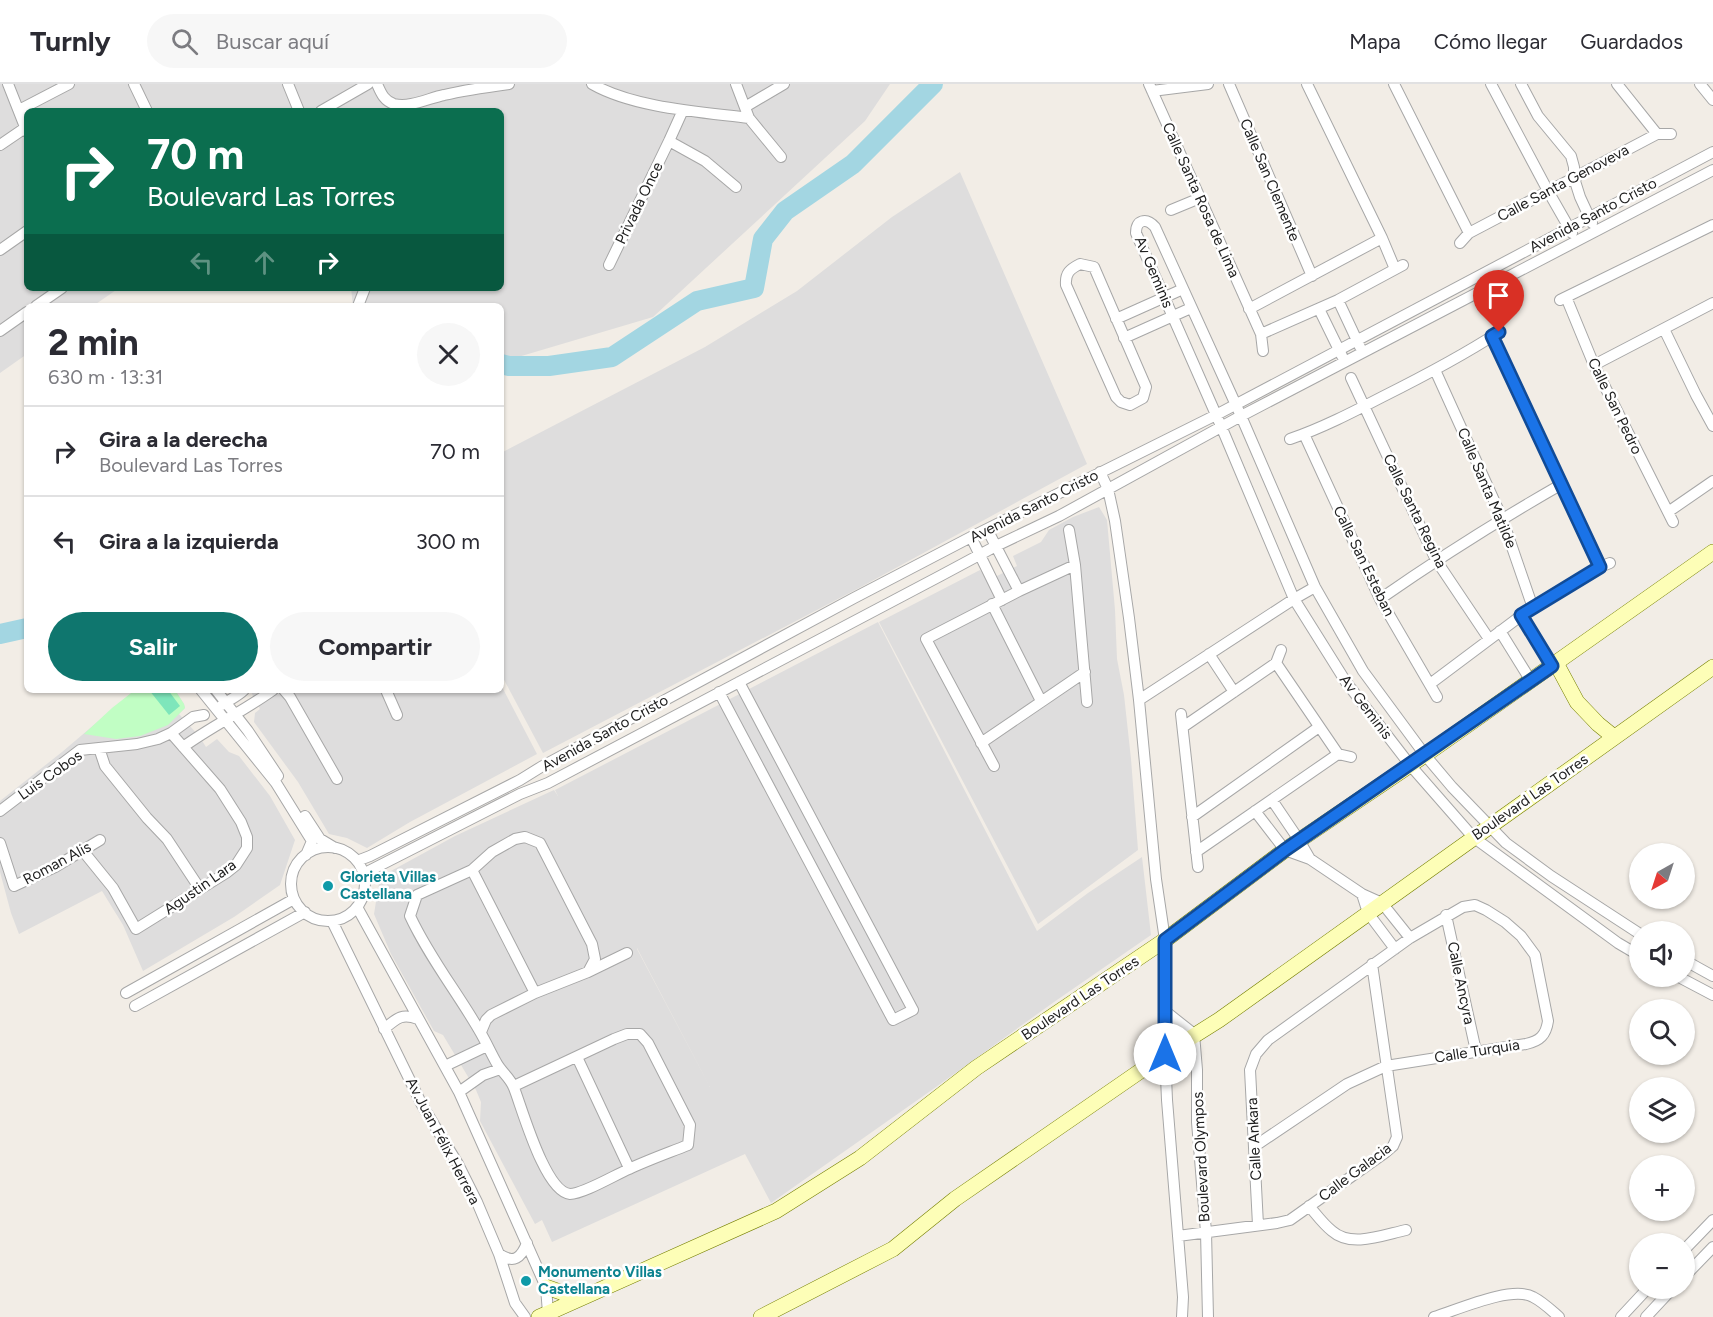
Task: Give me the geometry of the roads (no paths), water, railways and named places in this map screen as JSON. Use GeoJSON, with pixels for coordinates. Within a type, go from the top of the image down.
{"type":"FeatureCollection","features":[{"type":"Feature","properties":{"kind":"main road","name":"Boulevard Las Torres"},"geometry":{"type":"LineString","coordinates":[[546,1316],[776,1211],[860,1158],[976,1068],[1165,940],[1299,840],[1425,755],[1713,552]]}},
{"type":"Feature","properties":{"kind":"main road"},"geometry":{"type":"LineString","coordinates":[[1554,665],[1577,702],[1614,737]]}},
{"type":"Feature","properties":{"kind":"main road","name":"Boulevard Las Torres"},"geometry":{"type":"LineString","coordinates":[[761,1317],[893,1249],[955,1199],[1194,1034],[1219,1020],[1713,667]]}},
{"type":"Feature","properties":{"kind":"main road"},"geometry":{"type":"LineString","coordinates":[[546,1287],[569,1295],[584,1297]]}},
{"type":"Feature","properties":{"kind":"street"},"geometry":{"type":"LineString","coordinates":[[19,110],[69,84]]}},
{"type":"Feature","properties":{"kind":"street"},"geometry":{"type":"LineString","coordinates":[[134,84],[146,108]]}},
{"type":"Feature","properties":{"kind":"street"},"geometry":{"type":"LineString","coordinates":[[288,84],[298,108]]}},
{"type":"Feature","properties":{"kind":"street"},"geometry":{"type":"LineString","coordinates":[[326,108],[368,84]]}},
{"type":"Feature","properties":{"kind":"street"},"geometry":{"type":"LineString","coordinates":[[377,84],[384,98],[392,104],[405,108],[443,89],[509,84]]}},
{"type":"Feature","properties":{"kind":"street"},"geometry":{"type":"LineString","coordinates":[[594,84],[613,95],[630,100],[682,110],[749,118]]}},
{"type":"Feature","properties":{"kind":"street"},"geometry":{"type":"LineString","coordinates":[[736,84],[749,118],[781,157]]}},
{"type":"Feature","properties":{"kind":"street"},"geometry":{"type":"LineString","coordinates":[[745,107],[784,84]]}},
{"type":"Feature","properties":{"kind":"street","name":"Calle Santa Rosa de Lima"},"geometry":{"type":"LineString","coordinates":[[1208,84],[1150,88],[1261,334],[1263,351]]}},
{"type":"Feature","properties":{"kind":"street","name":"Calle San Clemente"},"geometry":{"type":"LineString","coordinates":[[1229,84],[1312,276]]}},
{"type":"Feature","properties":{"kind":"street"},"geometry":{"type":"LineString","coordinates":[[1261,334],[1338,300],[1399,267],[1382,238],[1307,84]]}},
{"type":"Feature","properties":{"kind":"street"},"geometry":{"type":"LineString","coordinates":[[1394,84],[1469,233]]}},
{"type":"Feature","properties":{"kind":"street"},"geometry":{"type":"LineString","coordinates":[[1491,84],[1577,241]]}},
{"type":"Feature","properties":{"kind":"street"},"geometry":{"type":"LineString","coordinates":[[1521,84],[1538,116],[1571,156],[1580,197],[1595,231]]}},
{"type":"Feature","properties":{"kind":"street"},"geometry":{"type":"LineString","coordinates":[[1617,84],[1657,134]]}},
{"type":"Feature","properties":{"kind":"street"},"geometry":{"type":"LineString","coordinates":[[1700,84],[1713,100]]}},
{"type":"Feature","properties":{"kind":"street"},"geometry":{"type":"LineString","coordinates":[[6,86],[24,124]]}},
{"type":"Feature","properties":{"kind":"street","name":"Privada Once"},"geometry":{"type":"LineString","coordinates":[[609,265],[682,110]]}},
{"type":"Feature","properties":{"kind":"street"},"geometry":{"type":"LineString","coordinates":[[0,145],[24,131]]}},
{"type":"Feature","properties":{"kind":"street","name":"Calle Santa Genoveva"},"geometry":{"type":"LineString","coordinates":[[1461,243],[1469,233],[1657,134],[1671,134]]}},
{"type":"Feature","properties":{"kind":"street"},"geometry":{"type":"LineString","coordinates":[[669,141],[705,161],[735,187]]}},
{"type":"Feature","properties":{"kind":"street","name":"Avenida Santo Cristo"},"geometry":{"type":"LineString","coordinates":[[357,861],[520,780],[971,537],[1216,415],[1713,152]]}},
{"type":"Feature","properties":{"kind":"street","name":"Avenida Santo Cristo"},"geometry":{"type":"LineString","coordinates":[[363,874],[520,794],[548,783],[979,554],[1059,516],[1221,426],[1713,170]]}},
{"type":"Feature","properties":{"kind":"street"},"geometry":{"type":"LineString","coordinates":[[1633,195],[1641,207]]}},
{"type":"Feature","properties":{"kind":"street"},"geometry":{"type":"LineString","coordinates":[[1170,210],[1200,198]]}},
{"type":"Feature","properties":{"kind":"street","name":"Av Geminis"},"geometry":{"type":"LineString","coordinates":[[1629,927],[1551,876],[1506,843],[1452,788],[1364,671],[1315,586],[1236,404],[1155,227],[1150,222],[1142,221],[1136,227],[1136,233],[1294,599],[1346,682],[1410,765],[1473,837],[1629,950]]}},
{"type":"Feature","properties":{"kind":"street","name":"Calle San Pedro"},"geometry":{"type":"LineString","coordinates":[[1713,225],[1563,299],[1671,517],[1713,481]]}},
{"type":"Feature","properties":{"kind":"street"},"geometry":{"type":"LineString","coordinates":[[0,250],[24,233]]}},
{"type":"Feature","properties":{"kind":"street"},"geometry":{"type":"LineString","coordinates":[[1250,309],[1382,238]]}},
{"type":"Feature","properties":{"kind":"street"},"geometry":{"type":"LineString","coordinates":[[1080,264],[1094,267],[1116,319],[1146,387],[1143,398],[1130,405],[1121,402],[1116,397],[1066,285],[1067,274],[1071,268],[1080,264]]}},
{"type":"Feature","properties":{"kind":"street"},"geometry":{"type":"LineString","coordinates":[[1116,319],[1183,289]]}},
{"type":"Feature","properties":{"kind":"street"},"geometry":{"type":"LineString","coordinates":[[40,303],[58,291]]}},
{"type":"Feature","properties":{"kind":"street"},"geometry":{"type":"LineString","coordinates":[[1338,300],[1363,352]]}},
{"type":"Feature","properties":{"kind":"street"},"geometry":{"type":"LineString","coordinates":[[1594,365],[1713,303]]}},
{"type":"Feature","properties":{"kind":"street"},"geometry":{"type":"LineString","coordinates":[[1124,338],[1191,308]]}},
{"type":"Feature","properties":{"kind":"street"},"geometry":{"type":"LineString","coordinates":[[1319,309],[1345,362]]}},
{"type":"Feature","properties":{"kind":"street"},"geometry":{"type":"LineString","coordinates":[[0,331],[24,314]]}},
{"type":"Feature","properties":{"kind":"street"},"geometry":{"type":"LineString","coordinates":[[1664,329],[1713,426]]}},
{"type":"Feature","properties":{"kind":"street"},"geometry":{"type":"LineString","coordinates":[[1290,439],[1365,406],[1435,370],[1496,334],[1562,484],[1605,565],[1521,615],[1430,684]]}},
{"type":"Feature","properties":{"kind":"street","name":"Calle Santa Matilde"},"geometry":{"type":"LineString","coordinates":[[1435,370],[1502,518],[1533,608]]}},
{"type":"Feature","properties":{"kind":"street","name":"Calle Santa Regina"},"geometry":{"type":"LineString","coordinates":[[1351,378],[1436,560],[1489,639]]}},
{"type":"Feature","properties":{"kind":"street","name":"Calle San Esteban"},"geometry":{"type":"LineString","coordinates":[[1304,434],[1380,599],[1437,697]]}},
{"type":"Feature","properties":{"kind":"street","name":"Boulevard Olympos"},"geometry":{"type":"LineString","coordinates":[[1100,472],[1108,489],[1115,521],[1139,700],[1156,879],[1165,940],[1167,1100],[1183,1297],[1182,1317]]}},
{"type":"Feature","properties":{"kind":"street"},"geometry":{"type":"LineString","coordinates":[[1380,599],[1502,518],[1562,484]]}},
{"type":"Feature","properties":{"kind":"street"},"geometry":{"type":"LineString","coordinates":[[987,529],[1019,591]]}},
{"type":"Feature","properties":{"kind":"street"},"geometry":{"type":"LineString","coordinates":[[1069,530],[1075,565],[1087,702]]}},
{"type":"Feature","properties":{"kind":"street"},"geometry":{"type":"LineString","coordinates":[[971,537],[1041,701]]}},
{"type":"Feature","properties":{"kind":"street"},"geometry":{"type":"LineString","coordinates":[[994,766],[926,639],[1075,565]]}},
{"type":"Feature","properties":{"kind":"street"},"geometry":{"type":"LineString","coordinates":[[1139,700],[1315,586]]}},
{"type":"Feature","properties":{"kind":"street"},"geometry":{"type":"LineString","coordinates":[[1521,615],[1554,665]]}},
{"type":"Feature","properties":{"kind":"street"},"geometry":{"type":"LineString","coordinates":[[1500,631],[1531,681]]}},
{"type":"Feature","properties":{"kind":"street"},"geometry":{"type":"LineString","coordinates":[[1183,727],[1276,663],[1281,650]]}},
{"type":"Feature","properties":{"kind":"street"},"geometry":{"type":"LineString","coordinates":[[1209,654],[1234,692]]}},
{"type":"Feature","properties":{"kind":"street"},"geometry":{"type":"LineString","coordinates":[[1276,663],[1338,754],[1351,758]]}},
{"type":"Feature","properties":{"kind":"street"},"geometry":{"type":"LineString","coordinates":[[981,742],[1085,672]]}},
{"type":"Feature","properties":{"kind":"street"},"geometry":{"type":"LineString","coordinates":[[719,692],[893,1020],[913,1010],[739,682]]}},
{"type":"Feature","properties":{"kind":"street"},"geometry":{"type":"LineString","coordinates":[[210,693],[227,699],[234,715],[312,840],[306,855]]}},
{"type":"Feature","properties":{"kind":"street"},"geometry":{"type":"LineString","coordinates":[[234,715],[260,693]]}},
{"type":"Feature","properties":{"kind":"street"},"geometry":{"type":"LineString","coordinates":[[234,715],[269,693]]}},
{"type":"Feature","properties":{"kind":"street"},"geometry":{"type":"LineString","coordinates":[[287,693],[337,779]]}},
{"type":"Feature","properties":{"kind":"street"},"geometry":{"type":"LineString","coordinates":[[387,693],[397,715]]}},
{"type":"Feature","properties":{"kind":"street","name":"Luis Cobos"},"geometry":{"type":"LineString","coordinates":[[177,740],[204,715],[227,699]]}},
{"type":"Feature","properties":{"kind":"street"},"geometry":{"type":"LineString","coordinates":[[1181,714],[1198,867]]}},
{"type":"Feature","properties":{"kind":"street"},"geometry":{"type":"LineString","coordinates":[[234,715],[320,839],[335,849]]}},
{"type":"Feature","properties":{"kind":"street","name":"Luis Cobos"},"geometry":{"type":"LineString","coordinates":[[0,811],[80,750],[137,744],[158,739],[177,740],[201,728],[214,726],[234,715]]}},
{"type":"Feature","properties":{"kind":"street"},"geometry":{"type":"LineString","coordinates":[[1192,817],[1319,727]]}},
{"type":"Feature","properties":{"kind":"street","name":"Agustin Lara"},"geometry":{"type":"LineString","coordinates":[[83,851],[113,888],[136,929],[236,865],[247,848],[247,837],[242,822],[220,789],[177,740]]}},
{"type":"Feature","properties":{"kind":"street"},"geometry":{"type":"LineString","coordinates":[[99,748],[105,766],[167,839],[200,890]]}},
{"type":"Feature","properties":{"kind":"street"},"geometry":{"type":"LineString","coordinates":[[1196,852],[1338,754]]}},
{"type":"Feature","properties":{"kind":"street"},"geometry":{"type":"LineString","coordinates":[[1272,800],[1310,859]]}},
{"type":"Feature","properties":{"kind":"street"},"geometry":{"type":"LineString","coordinates":[[1255,811],[1285,850],[1310,859],[1362,894],[1382,903],[1410,938]]}},
{"type":"Feature","properties":{"kind":"street"},"geometry":{"type":"LineString","coordinates":[[514,1086],[627,1034],[640,1034],[648,1042],[690,1125],[688,1145],[571,1194],[555,1185],[536,1149],[514,1086],[500,1069],[481,1032],[420,937],[410,916],[417,895],[472,870],[492,852],[514,839],[525,837],[540,843],[592,944],[595,959],[588,972]]}},
{"type":"Feature","properties":{"kind":"street","name":"Roman Alis"},"geometry":{"type":"LineString","coordinates":[[0,843],[14,886],[56,867],[100,840]]}},
{"type":"Feature","properties":{"kind":"street"},"geometry":{"type":"LineString","coordinates":[[328,848],[349,854],[357,861],[365,885],[363,897],[357,908],[350,914],[332,921],[320,920],[305,912],[294,899],[291,886],[293,874],[306,855],[316,849],[328,848]]}},
{"type":"Feature","properties":{"kind":"street"},"geometry":{"type":"LineString","coordinates":[[472,870],[535,993]]}},
{"type":"Feature","properties":{"kind":"street"},"geometry":{"type":"LineString","coordinates":[[1362,894],[1368,913],[1395,949]]}},
{"type":"Feature","properties":{"kind":"street"},"geometry":{"type":"LineString","coordinates":[[126,993],[294,899]]}},
{"type":"Feature","properties":{"kind":"street","name":"Calle Turquia"},"geometry":{"type":"LineString","coordinates":[[1255,1146],[1347,1084],[1386,1066],[1535,1042],[1542,1038],[1547,1030],[1548,1021],[1535,955],[1521,936],[1505,922],[1475,905],[1463,907],[1446,915],[1372,964],[1268,1040],[1256,1054]]}},
{"type":"Feature","properties":{"kind":"street","name":"Av.Juan Félix Herrera"},"geometry":{"type":"LineString","coordinates":[[357,908],[459,1092],[546,1287],[546,1316]]}},
{"type":"Feature","properties":{"kind":"street"},"geometry":{"type":"LineString","coordinates":[[135,1006],[305,912]]}},
{"type":"Feature","properties":{"kind":"street","name":"Calle Ancyra"},"geometry":{"type":"LineString","coordinates":[[1446,915],[1476,1051]]}},
{"type":"Feature","properties":{"kind":"street","name":"Av.Juan Félix Herrera"},"geometry":{"type":"LineString","coordinates":[[332,921],[422,1105],[458,1164],[499,1254],[515,1303],[525,1317]]}},
{"type":"Feature","properties":{"kind":"street"},"geometry":{"type":"LineString","coordinates":[[481,1032],[491,1015],[627,953]]}},
{"type":"Feature","properties":{"kind":"street","name":"Calle Galacia"},"geometry":{"type":"LineString","coordinates":[[1178,1236],[1290,1220],[1393,1146],[1397,1137],[1372,964]]}},
{"type":"Feature","properties":{"kind":"street"},"geometry":{"type":"LineString","coordinates":[[1695,966],[1713,976]]}},
{"type":"Feature","properties":{"kind":"street"},"geometry":{"type":"LineString","coordinates":[[1695,986],[1713,995]]}},
{"type":"Feature","properties":{"kind":"street"},"geometry":{"type":"LineString","coordinates":[[1165,1011],[1194,1034]]}},
{"type":"Feature","properties":{"kind":"street"},"geometry":{"type":"LineString","coordinates":[[384,1029],[400,1017],[409,1016],[418,1019]]}},
{"type":"Feature","properties":{"kind":"street","name":"Boulevard Olympos"},"geometry":{"type":"LineString","coordinates":[[1194,1034],[1197,1122],[1206,1232],[1208,1317]]}},
{"type":"Feature","properties":{"kind":"street"},"geometry":{"type":"LineString","coordinates":[[445,1066],[487,1046]]}},
{"type":"Feature","properties":{"kind":"street","name":"Calle Ankara"},"geometry":{"type":"LineString","coordinates":[[1256,1054],[1250,1070],[1258,1225]]}},
{"type":"Feature","properties":{"kind":"street"},"geometry":{"type":"LineString","coordinates":[[577,1056],[629,1168]]}},
{"type":"Feature","properties":{"kind":"street"},"geometry":{"type":"LineString","coordinates":[[459,1092],[483,1075],[500,1069]]}},
{"type":"Feature","properties":{"kind":"street"},"geometry":{"type":"LineString","coordinates":[[1309,1206],[1331,1231],[1342,1239],[1364,1239],[1406,1230]]}},
{"type":"Feature","properties":{"kind":"street"},"geometry":{"type":"LineString","coordinates":[[1695,1239],[1713,1220]]}},
{"type":"Feature","properties":{"kind":"street"},"geometry":{"type":"LineString","coordinates":[[499,1254],[506,1259],[514,1259],[522,1254],[527,1243]]}},
{"type":"Feature","properties":{"kind":"street"},"geometry":{"type":"LineString","coordinates":[[1695,1266],[1713,1247]]}},
{"type":"Feature","properties":{"kind":"street"},"geometry":{"type":"LineString","coordinates":[[1434,1317],[1519,1292],[1532,1296],[1559,1317]]}},
{"type":"Feature","properties":{"kind":"street"},"geometry":{"type":"LineString","coordinates":[[1621,1317],[1638,1299]]}},
{"type":"Feature","properties":{"kind":"street"},"geometry":{"type":"LineString","coordinates":[[1646,1317],[1664,1299]]}},
{"type":"Feature","properties":{"kind":"street"},"geometry":{"type":"LineString","coordinates":[[1657,1306],[1663,1317]]}},
{"type":"Feature","properties":{"kind":"waterway"},"geometry":{"type":"LineString","coordinates":[[504,365],[549,366],[612,357],[697,301],[754,288],[763,239],[785,211],[853,164],[933,84]]}},
{"type":"Feature","properties":{"kind":"waterway"},"geometry":{"type":"LineString","coordinates":[[0,634],[24,629]]}},
{"type":"Feature","properties":{"kind":"place","name":"Glorieta Villas Castellana"},"geometry":{"type":"Point","coordinates":[328,886]}},
{"type":"Feature","properties":{"kind":"place","name":"Monumento Villas Castellana"},"geometry":{"type":"Point","coordinates":[526,1281]}}]}
